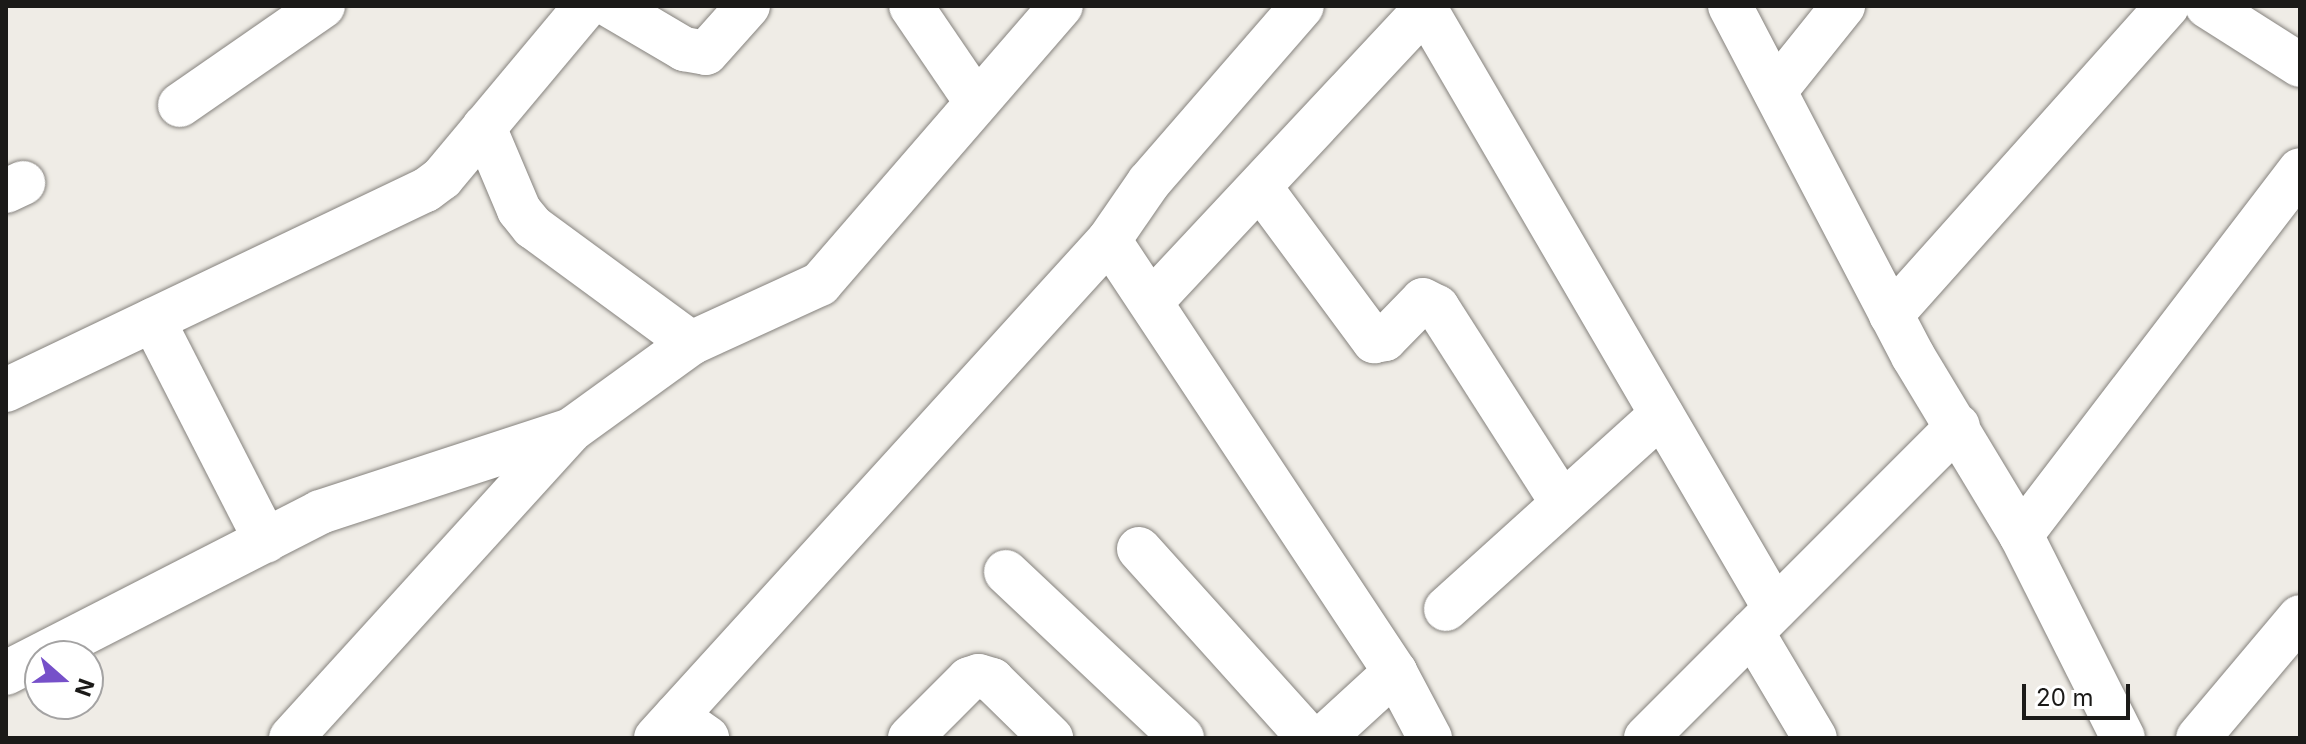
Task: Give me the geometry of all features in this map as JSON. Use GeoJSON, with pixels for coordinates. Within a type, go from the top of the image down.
{"type":"FeatureCollection","features":[{"type":"Feature","properties":{"kind":"street"},"geometry":{"type":"LineString","coordinates":[[180,105],[323,6]]}},
{"type":"Feature","properties":{"kind":"street"},"geometry":{"type":"LineString","coordinates":[[6,390],[426,190],[484,127],[586,6]]}},
{"type":"Feature","properties":{"kind":"street"},"geometry":{"type":"LineString","coordinates":[[611,6],[684,49],[706,53],[748,6]]}},
{"type":"Feature","properties":{"kind":"street"},"geometry":{"type":"LineString","coordinates":[[911,6],[975,100]]}},
{"type":"Feature","properties":{"kind":"street"},"geometry":{"type":"LineString","coordinates":[[291,738],[571,430],[691,343],[820,284],[975,100],[1061,6]]}},
{"type":"Feature","properties":{"kind":"street"},"geometry":{"type":"LineString","coordinates":[[680,731],[1109,240],[1149,182],[1302,6]]}},
{"type":"Feature","properties":{"kind":"street"},"geometry":{"type":"LineString","coordinates":[[1730,6],[1891,315],[2021,535],[2123,738]]}},
{"type":"Feature","properties":{"kind":"street"},"geometry":{"type":"LineString","coordinates":[[1775,91],[1843,6]]}},
{"type":"Feature","properties":{"kind":"street"},"geometry":{"type":"LineString","coordinates":[[1891,315],[2167,6]]}},
{"type":"Feature","properties":{"kind":"street"},"geometry":{"type":"LineString","coordinates":[[2207,6],[2300,65]]}},
{"type":"Feature","properties":{"kind":"street"},"geometry":{"type":"LineString","coordinates":[[1151,302],[1427,8],[1661,415],[1763,620],[1815,738]]}},
{"type":"Feature","properties":{"kind":"street"},"geometry":{"type":"LineString","coordinates":[[484,127],[519,210],[533,227],[691,343]]}},
{"type":"Feature","properties":{"kind":"street"},"geometry":{"type":"LineString","coordinates":[[2021,535],[2300,170]]}},
{"type":"Feature","properties":{"kind":"street"},"geometry":{"type":"LineString","coordinates":[[1260,187],[1374,341],[1385,339],[1423,300],[1437,307],[1561,501]]}},
{"type":"Feature","properties":{"kind":"street"},"geometry":{"type":"LineString","coordinates":[[1109,240],[1395,672],[1430,738]]}},
{"type":"Feature","properties":{"kind":"street"},"geometry":{"type":"LineString","coordinates":[[153,320],[266,541]]}},
{"type":"Feature","properties":{"kind":"street"},"geometry":{"type":"LineString","coordinates":[[1446,609],[1561,501],[1661,415]]}},
{"type":"Feature","properties":{"kind":"street"},"geometry":{"type":"LineString","coordinates":[[1646,738],[1958,426]]}},
{"type":"Feature","properties":{"kind":"street"},"geometry":{"type":"LineString","coordinates":[[6,673],[320,512],[571,430]]}},
{"type":"Feature","properties":{"kind":"street"},"geometry":{"type":"LineString","coordinates":[[1139,549],[1309,738]]}},
{"type":"Feature","properties":{"kind":"street"},"geometry":{"type":"LineString","coordinates":[[1006,572],[1182,738]]}},
{"type":"Feature","properties":{"kind":"street"},"geometry":{"type":"LineString","coordinates":[[2198,738],[2300,617]]}},
{"type":"Feature","properties":{"kind":"street"},"geometry":{"type":"LineString","coordinates":[[1323,738],[1395,672]]}},
{"type":"Feature","properties":{"kind":"street"},"geometry":{"type":"LineString","coordinates":[[910,738],[969,679],[979,676],[992,680],[1048,737]]}}]}
